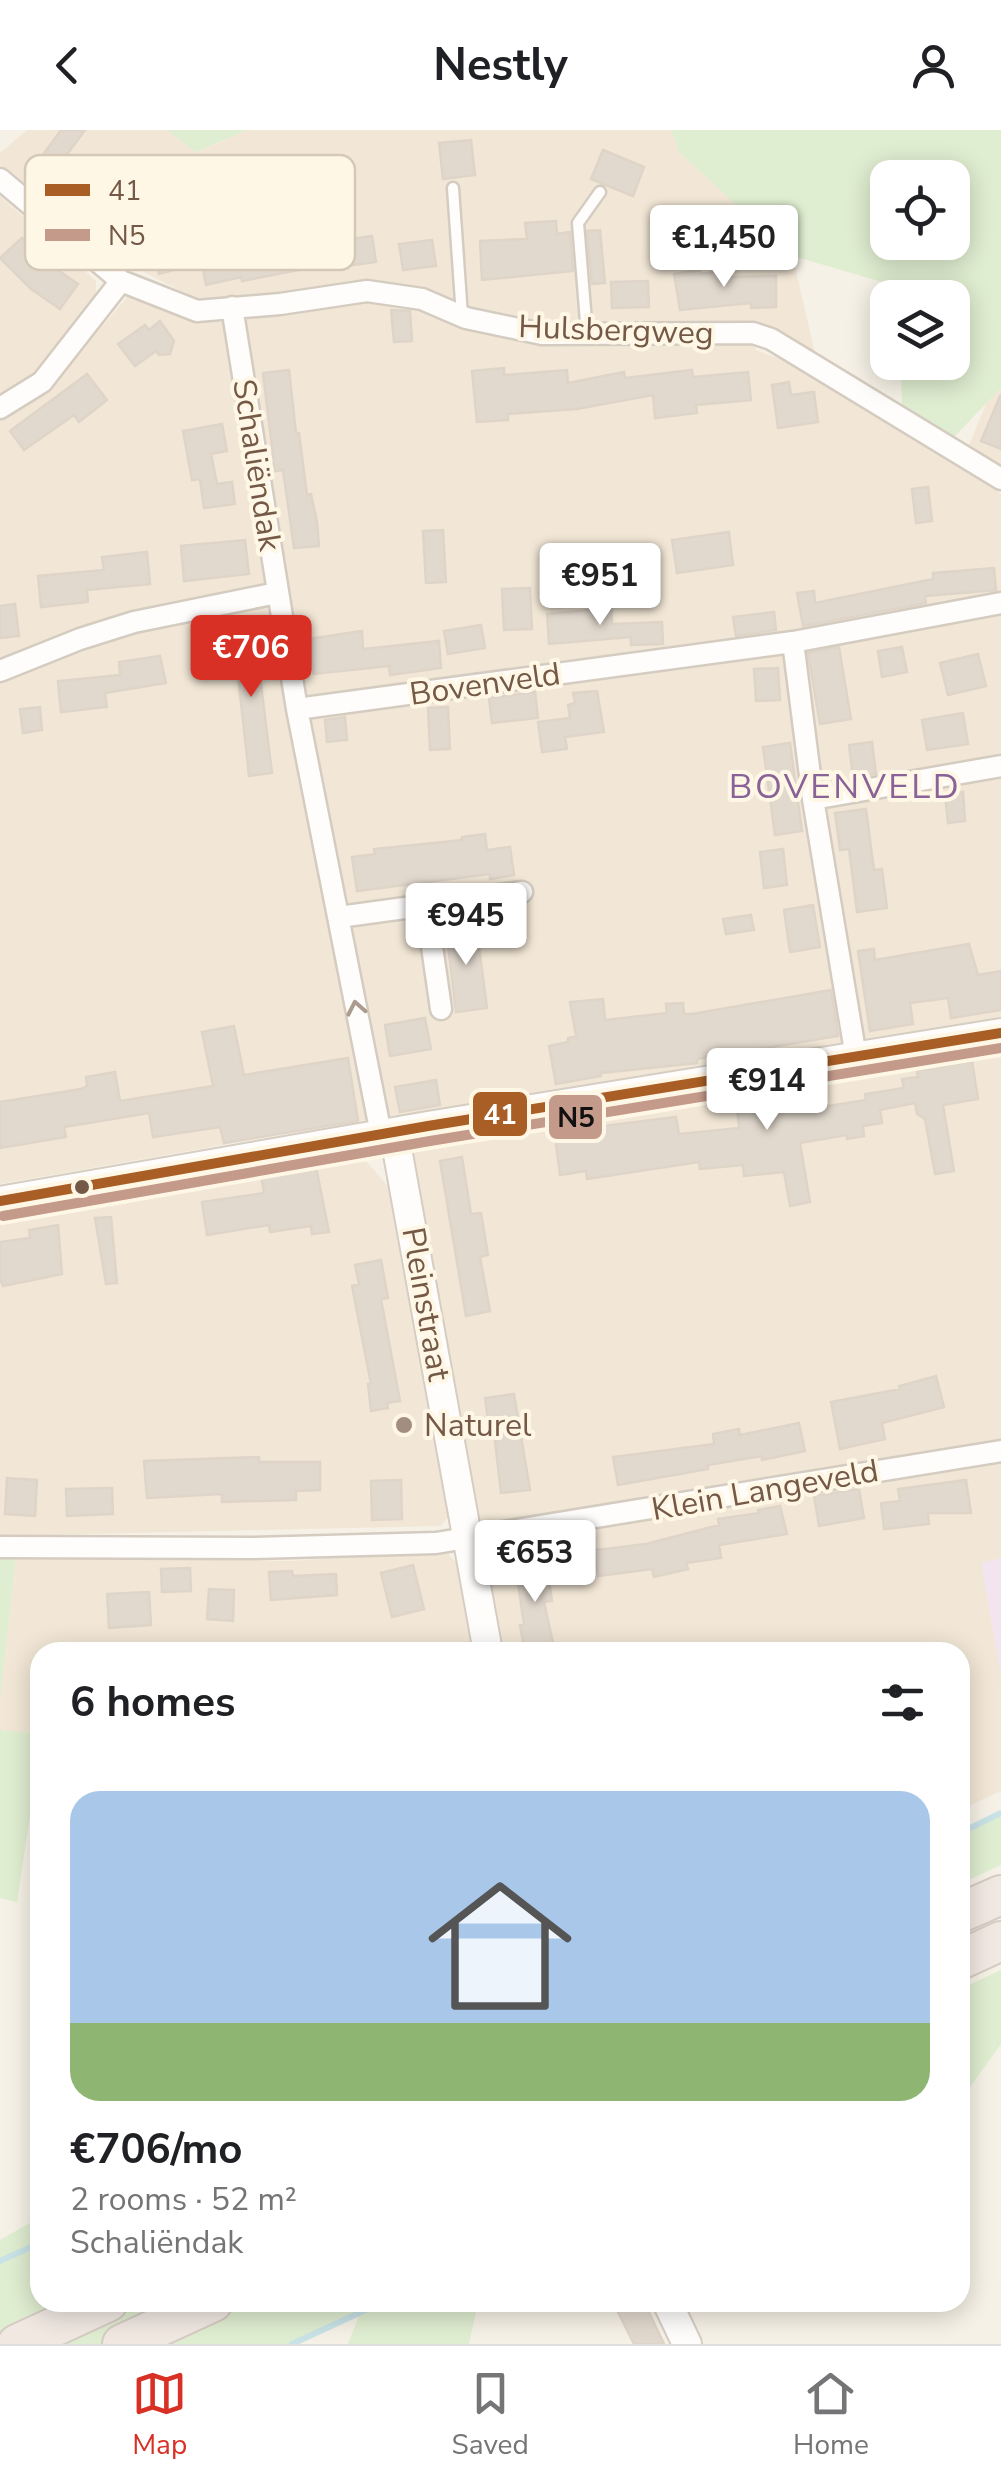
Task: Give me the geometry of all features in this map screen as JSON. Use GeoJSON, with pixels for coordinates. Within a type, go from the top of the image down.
{"type":"FeatureCollection","features":[{"type":"Feature","properties":{"kind":"highway"},"geometry":{"type":"LineString","coordinates":[[970,1909],[1001,1895]]}},
{"type":"Feature","properties":{"kind":"highway"},"geometry":{"type":"LineString","coordinates":[[970,1955],[1001,1941]]}},
{"type":"Feature","properties":{"kind":"highway"},"geometry":{"type":"LineString","coordinates":[[17,2344],[86,2312]]}},
{"type":"Feature","properties":{"kind":"highway"},"geometry":{"type":"LineString","coordinates":[[122,2344],[191,2312]]}},
{"type":"Feature","properties":{"kind":"street","name":"Hulsbergweg"},"geometry":{"type":"LineString","coordinates":[[0,178],[25,199]]}},
{"type":"Feature","properties":{"kind":"street","name":"Hulsbergweg"},"geometry":{"type":"LineString","coordinates":[[108,270],[121,281],[198,311],[367,291],[422,299],[462,316],[542,334],[753,333],[771,339],[1001,479]]}},
{"type":"Feature","properties":{"kind":"street"},"geometry":{"type":"LineString","coordinates":[[0,408],[42,382],[121,281]]}},
{"type":"Feature","properties":{"kind":"street","name":"Schaliëndak"},"geometry":{"type":"LineString","coordinates":[[232,307],[297,709],[388,1133]]}},
{"type":"Feature","properties":{"kind":"street"},"geometry":{"type":"LineString","coordinates":[[0,671],[134,622],[277,593]]}},
{"type":"Feature","properties":{"kind":"street","name":"Bovenveld"},"geometry":{"type":"LineString","coordinates":[[297,709],[793,642],[1001,604]]}},
{"type":"Feature","properties":{"kind":"street"},"geometry":{"type":"LineString","coordinates":[[793,642],[813,799],[856,1057]]}},
{"type":"Feature","properties":{"kind":"street"},"geometry":{"type":"LineString","coordinates":[[813,799],[1001,766]]}},
{"type":"Feature","properties":{"kind":"street"},"geometry":{"type":"LineString","coordinates":[[339,917],[522,892]]}},
{"type":"Feature","properties":{"kind":"street"},"geometry":{"type":"LineString","coordinates":[[426,905],[441,1009]]}},
{"type":"Feature","properties":{"kind":"street"},"geometry":{"type":"LineString","coordinates":[[0,1201],[388,1133],[1001,1034]]}},
{"type":"Feature","properties":{"kind":"street","name":"Pleinstraat"},"geometry":{"type":"LineString","coordinates":[[388,1133],[486,1642]]}},
{"type":"Feature","properties":{"kind":"street","name":"Klein Langeveld"},"geometry":{"type":"LineString","coordinates":[[0,1547],[253,1548],[436,1543],[1001,1451]]}},
{"type":"Feature","properties":{"kind":"street"},"geometry":{"type":"LineString","coordinates":[[672,2312],[688,2344]]}},
{"type":"Feature","properties":{"kind":"lane"},"geometry":{"type":"LineString","coordinates":[[453,188],[462,316]]}},
{"type":"Feature","properties":{"kind":"lane"},"geometry":{"type":"LineString","coordinates":[[587,334],[578,224],[600,192]]}},
{"type":"Feature","properties":{"kind":"shaded area"},"geometry":{"type":"Polygon","coordinates":[[[27,130],[167,130],[197,152],[248,130],[671,130],[679,152],[790,255],[795,266],[816,358],[749,331],[756,350],[782,360],[1001,494],[1001,1791],[970,1805],[970,1642],[500,1642],[489,1566],[395,1115],[0,1184],[0,196],[25,218],[25,270],[84,270],[96,281],[96,297],[38,368],[51,385],[129,295],[199,322],[201,301],[140,270],[355,270],[355,155],[25,155],[25,187],[0,165],[0,153],[27,130]]]}},
{"type":"Feature","properties":{"kind":"shaded area"},"geometry":{"type":"Polygon","coordinates":[[[1001,388],[1001,472],[966,452],[986,404],[1001,388]]]}},
{"type":"Feature","properties":{"kind":"shaded area"},"geometry":{"type":"Polygon","coordinates":[[[348,1156],[367,1162],[390,1189],[447,1500],[449,1516],[441,1526],[0,1536],[0,1212],[348,1156]]]}},
{"type":"Feature","properties":{"kind":"shaded area"},"geometry":{"type":"Polygon","coordinates":[[[444,1549],[461,1568],[470,1642],[30,1642],[30,1733],[0,1730],[16,1557],[292,1561],[444,1549]]]}},
{"type":"Feature","properties":{"kind":"shaded area"},"geometry":{"type":"Polygon","coordinates":[[[1001,1558],[1001,1675],[981,1563],[1001,1558]]]}},
{"type":"Feature","properties":{"kind":"green space"},"geometry":{"type":"Polygon","coordinates":[[[167,130],[248,130],[196,152],[167,130]]]}},
{"type":"Feature","properties":{"kind":"green space"},"geometry":{"type":"Polygon","coordinates":[[[671,130],[1001,130],[1001,388],[952,439],[902,413],[901,380],[970,380],[970,280],[875,280],[790,255],[679,152],[671,130]]]}},
{"type":"Feature","properties":{"kind":"green space"},"geometry":{"type":"Polygon","coordinates":[[[0,1556],[16,1557],[0,1701],[0,1556]]]}},
{"type":"Feature","properties":{"kind":"green space"},"geometry":{"type":"Polygon","coordinates":[[[0,1730],[30,1733],[30,1816],[17,1902],[0,1898],[0,1730]]]}},
{"type":"Feature","properties":{"kind":"green space"},"geometry":{"type":"Polygon","coordinates":[[[1001,1812],[1001,1865],[970,1879],[970,1826],[1001,1812]]]}},
{"type":"Feature","properties":{"kind":"green space"},"geometry":{"type":"Polygon","coordinates":[[[1001,1970],[1001,2044],[970,2087],[970,1984],[1001,1970]]]}},
{"type":"Feature","properties":{"kind":"green space"},"geometry":{"type":"Polygon","coordinates":[[[30,2223],[30,2312],[476,2312],[469,2344],[348,2344],[360,2313],[291,2344],[0,2344],[0,2240],[30,2223]]]}},
{"type":"Feature","properties":{"kind":"building"},"geometry":{"type":"Polygon","coordinates":[[[61,130],[85,130],[67,155],[43,155],[61,130]]]}},
{"type":"Feature","properties":{"kind":"building"},"geometry":{"type":"Polygon","coordinates":[[[471,140],[475,175],[443,179],[439,143],[471,140]]]}},
{"type":"Feature","properties":{"kind":"building"},"geometry":{"type":"Polygon","coordinates":[[[603,150],[644,167],[633,196],[591,179],[603,150]]]}},
{"type":"Feature","properties":{"kind":"building"},"geometry":{"type":"Polygon","coordinates":[[[556,221],[557,234],[570,232],[573,271],[482,280],[480,241],[527,239],[525,223],[556,221]]]}},
{"type":"Feature","properties":{"kind":"building"},"geometry":{"type":"Polygon","coordinates":[[[600,230],[605,283],[592,284],[587,231],[600,230]]]}},
{"type":"Feature","properties":{"kind":"building"},"geometry":{"type":"Polygon","coordinates":[[[372,236],[376,262],[355,265],[355,239],[372,236]]]}},
{"type":"Feature","properties":{"kind":"building"},"geometry":{"type":"Polygon","coordinates":[[[22,238],[25,270],[58,270],[78,284],[60,309],[31,289],[0,258],[22,238]]]}},
{"type":"Feature","properties":{"kind":"building"},"geometry":{"type":"Polygon","coordinates":[[[432,240],[436,266],[403,270],[399,244],[432,240]]]}},
{"type":"Feature","properties":{"kind":"building"},"geometry":{"type":"Polygon","coordinates":[[[203,270],[298,270],[242,281],[241,277],[206,285],[203,270]]]}},
{"type":"Feature","properties":{"kind":"building"},"geometry":{"type":"Polygon","coordinates":[[[700,270],[701,274],[728,270],[729,277],[776,276],[776,307],[751,308],[751,303],[680,310],[674,274],[700,270]]]}},
{"type":"Feature","properties":{"kind":"building"},"geometry":{"type":"Polygon","coordinates":[[[648,281],[649,307],[612,308],[611,282],[648,281]]]}},
{"type":"Feature","properties":{"kind":"building"},"geometry":{"type":"Polygon","coordinates":[[[391,310],[410,311],[412,341],[394,342],[391,310]]]}},
{"type":"Feature","properties":{"kind":"building"},"geometry":{"type":"Polygon","coordinates":[[[160,321],[174,341],[170,354],[159,355],[156,351],[135,366],[118,344],[145,325],[149,330],[160,321]]]}},
{"type":"Feature","properties":{"kind":"building"},"geometry":{"type":"Polygon","coordinates":[[[504,368],[504,375],[567,370],[568,383],[624,372],[625,378],[692,370],[693,377],[748,372],[751,400],[696,405],[697,413],[655,418],[653,395],[577,409],[508,414],[508,420],[477,422],[472,371],[504,368]]]}},
{"type":"Feature","properties":{"kind":"building"},"geometry":{"type":"Polygon","coordinates":[[[289,370],[296,433],[319,546],[294,548],[283,470],[275,471],[263,373],[289,370]]]}},
{"type":"Feature","properties":{"kind":"building"},"geometry":{"type":"Polygon","coordinates":[[[87,374],[107,400],[79,422],[74,415],[24,450],[10,431],[87,374]]]}},
{"type":"Feature","properties":{"kind":"building"},"geometry":{"type":"Polygon","coordinates":[[[789,382],[791,395],[814,392],[818,422],[778,428],[772,385],[789,382]]]}},
{"type":"Feature","properties":{"kind":"building"},"geometry":{"type":"Polygon","coordinates":[[[1001,394],[1001,449],[981,441],[1001,394]]]}},
{"type":"Feature","properties":{"kind":"building"},"geometry":{"type":"Polygon","coordinates":[[[222,424],[227,451],[211,454],[217,484],[232,482],[235,504],[204,508],[200,479],[192,480],[183,431],[222,424]]]}},
{"type":"Feature","properties":{"kind":"building"},"geometry":{"type":"Polygon","coordinates":[[[928,487],[932,521],[916,523],[912,489],[928,487]]]}},
{"type":"Feature","properties":{"kind":"building"},"geometry":{"type":"Polygon","coordinates":[[[443,530],[446,582],[426,583],[423,531],[443,530]]]}},
{"type":"Feature","properties":{"kind":"building"},"geometry":{"type":"Polygon","coordinates":[[[729,532],[733,565],[677,573],[672,540],[729,532]]]}},
{"type":"Feature","properties":{"kind":"building"},"geometry":{"type":"Polygon","coordinates":[[[245,540],[249,574],[184,581],[181,546],[245,540]]]}},
{"type":"Feature","properties":{"kind":"building"},"geometry":{"type":"Polygon","coordinates":[[[147,552],[150,584],[87,590],[88,602],[41,607],[38,576],[104,570],[102,557],[147,552]]]}},
{"type":"Feature","properties":{"kind":"building"},"geometry":{"type":"Polygon","coordinates":[[[994,568],[996,590],[925,596],[926,603],[803,626],[797,593],[814,591],[815,603],[933,579],[933,573],[994,568]]]}},
{"type":"Feature","properties":{"kind":"building"},"geometry":{"type":"Polygon","coordinates":[[[530,588],[532,629],[504,630],[502,589],[530,588]]]}},
{"type":"Feature","properties":{"kind":"building"},"geometry":{"type":"Polygon","coordinates":[[[15,604],[19,636],[0,638],[0,606],[15,604]]]}},
{"type":"Feature","properties":{"kind":"building"},"geometry":{"type":"Polygon","coordinates":[[[611,608],[612,624],[662,622],[663,644],[631,645],[631,637],[549,644],[547,614],[611,608]]]}},
{"type":"Feature","properties":{"kind":"building"},"geometry":{"type":"Polygon","coordinates":[[[774,612],[776,630],[736,636],[733,617],[774,612]]]}},
{"type":"Feature","properties":{"kind":"building"},"geometry":{"type":"Polygon","coordinates":[[[481,625],[485,648],[448,654],[444,631],[481,625]]]}},
{"type":"Feature","properties":{"kind":"building"},"geometry":{"type":"Polygon","coordinates":[[[254,628],[272,773],[249,776],[238,675],[233,675],[228,632],[254,628]]]}},
{"type":"Feature","properties":{"kind":"building"},"geometry":{"type":"Polygon","coordinates":[[[362,631],[363,649],[439,641],[441,668],[390,675],[389,666],[314,674],[308,639],[362,631]]]}},
{"type":"Feature","properties":{"kind":"building"},"geometry":{"type":"Polygon","coordinates":[[[839,647],[851,719],[820,724],[808,653],[839,647]]]}},
{"type":"Feature","properties":{"kind":"building"},"geometry":{"type":"Polygon","coordinates":[[[902,647],[907,672],[882,677],[878,651],[902,647]]]}},
{"type":"Feature","properties":{"kind":"building"},"geometry":{"type":"Polygon","coordinates":[[[978,654],[986,686],[948,695],[940,663],[978,654]]]}},
{"type":"Feature","properties":{"kind":"building"},"geometry":{"type":"Polygon","coordinates":[[[160,656],[166,683],[105,693],[107,707],[61,712],[58,681],[120,675],[119,662],[160,656]]]}},
{"type":"Feature","properties":{"kind":"building"},"geometry":{"type":"Polygon","coordinates":[[[778,668],[780,700],[756,701],[754,669],[778,668]]]}},
{"type":"Feature","properties":{"kind":"building"},"geometry":{"type":"Polygon","coordinates":[[[597,691],[604,732],[565,737],[567,749],[542,752],[538,722],[570,718],[568,705],[575,703],[573,693],[597,691]]]}},
{"type":"Feature","properties":{"kind":"building"},"geometry":{"type":"Polygon","coordinates":[[[535,692],[538,718],[492,723],[489,698],[535,692]]]}},
{"type":"Feature","properties":{"kind":"building"},"geometry":{"type":"Polygon","coordinates":[[[40,707],[42,730],[23,733],[20,709],[40,707]]]}},
{"type":"Feature","properties":{"kind":"building"},"geometry":{"type":"Polygon","coordinates":[[[448,707],[450,749],[430,750],[428,708],[448,707]]]}},
{"type":"Feature","properties":{"kind":"building"},"geometry":{"type":"Polygon","coordinates":[[[963,713],[968,744],[927,750],[922,720],[963,713]]]}},
{"type":"Feature","properties":{"kind":"building"},"geometry":{"type":"Polygon","coordinates":[[[345,717],[347,740],[327,742],[325,720],[345,717]]]}},
{"type":"Feature","properties":{"kind":"building"},"geometry":{"type":"Polygon","coordinates":[[[872,742],[876,774],[853,777],[849,745],[872,742]]]}},
{"type":"Feature","properties":{"kind":"building"},"geometry":{"type":"Polygon","coordinates":[[[790,743],[802,831],[775,835],[763,747],[790,743]]]}},
{"type":"Feature","properties":{"kind":"building"},"geometry":{"type":"Polygon","coordinates":[[[963,792],[965,821],[948,823],[945,794],[963,792]]]}},
{"type":"Feature","properties":{"kind":"building"},"geometry":{"type":"Polygon","coordinates":[[[866,809],[874,870],[882,869],[887,908],[857,912],[849,849],[840,850],[835,813],[866,809]]]}},
{"type":"Feature","properties":{"kind":"building"},"geometry":{"type":"Polygon","coordinates":[[[485,834],[487,850],[510,847],[514,875],[490,879],[490,874],[357,891],[352,857],[375,854],[374,849],[485,834]]]}},
{"type":"Feature","properties":{"kind":"building"},"geometry":{"type":"Polygon","coordinates":[[[783,849],[787,885],[764,888],[760,852],[783,849]]]}},
{"type":"Feature","properties":{"kind":"building"},"geometry":{"type":"Polygon","coordinates":[[[813,905],[820,947],[790,952],[784,910],[813,905]]]}},
{"type":"Feature","properties":{"kind":"building"},"geometry":{"type":"Polygon","coordinates":[[[751,915],[754,930],[726,934],[723,919],[751,915]]]}},
{"type":"Feature","properties":{"kind":"building"},"geometry":{"type":"Polygon","coordinates":[[[476,924],[487,1008],[456,1012],[446,928],[476,924]]]}},
{"type":"Feature","properties":{"kind":"building"},"geometry":{"type":"Polygon","coordinates":[[[969,944],[978,975],[1001,971],[1001,1010],[951,1018],[948,998],[910,1003],[913,1024],[870,1031],[858,951],[874,949],[875,960],[969,944]]]}},
{"type":"Feature","properties":{"kind":"building"},"geometry":{"type":"Polygon","coordinates":[[[831,990],[838,1036],[697,1059],[697,1063],[601,1073],[556,1084],[549,1046],[576,1036],[570,1002],[603,999],[605,1020],[667,1013],[666,1004],[683,1003],[684,1014],[692,1014],[831,990]]]}},
{"type":"Feature","properties":{"kind":"building"},"geometry":{"type":"Polygon","coordinates":[[[425,1018],[431,1049],[390,1056],[385,1025],[425,1018]]]}},
{"type":"Feature","properties":{"kind":"building"},"geometry":{"type":"Polygon","coordinates":[[[234,1026],[244,1075],[348,1058],[358,1121],[224,1143],[220,1127],[153,1137],[149,1113],[64,1127],[66,1137],[0,1148],[0,1102],[81,1089],[87,1086],[86,1077],[115,1072],[120,1101],[213,1086],[202,1032],[234,1026]]]}},
{"type":"Feature","properties":{"kind":"building"},"geometry":{"type":"Polygon","coordinates":[[[972,1061],[978,1099],[943,1105],[954,1171],[935,1174],[925,1119],[917,1114],[915,1103],[880,1110],[882,1123],[863,1126],[864,1136],[800,1143],[810,1202],[790,1206],[784,1172],[744,1176],[743,1165],[700,1169],[699,1162],[587,1179],[586,1171],[560,1175],[555,1136],[676,1117],[679,1134],[739,1128],[737,1106],[793,1098],[794,1102],[815,1099],[816,1108],[866,1100],[865,1094],[904,1088],[902,1079],[918,1077],[917,1071],[972,1061]]]}},
{"type":"Feature","properties":{"kind":"building"},"geometry":{"type":"Polygon","coordinates":[[[436,1080],[440,1105],[400,1112],[395,1087],[436,1080]]]}},
{"type":"Feature","properties":{"kind":"building"},"geometry":{"type":"Polygon","coordinates":[[[462,1157],[471,1214],[481,1213],[488,1255],[480,1257],[490,1311],[466,1316],[440,1161],[462,1157]]]}},
{"type":"Feature","properties":{"kind":"building"},"geometry":{"type":"Polygon","coordinates":[[[316,1167],[329,1232],[312,1234],[311,1226],[270,1232],[269,1225],[207,1235],[202,1202],[264,1193],[261,1175],[316,1167]]]}},
{"type":"Feature","properties":{"kind":"building"},"geometry":{"type":"Polygon","coordinates":[[[111,1217],[117,1283],[106,1284],[95,1218],[111,1217]]]}},
{"type":"Feature","properties":{"kind":"building"},"geometry":{"type":"Polygon","coordinates":[[[58,1225],[62,1274],[3,1286],[0,1242],[30,1238],[29,1230],[58,1225]]]}},
{"type":"Feature","properties":{"kind":"building"},"geometry":{"type":"Polygon","coordinates":[[[381,1260],[388,1298],[381,1299],[400,1401],[371,1411],[371,1384],[352,1286],[359,1284],[355,1265],[381,1260]]]}},
{"type":"Feature","properties":{"kind":"building"},"geometry":{"type":"Polygon","coordinates":[[[936,1376],[944,1407],[882,1423],[885,1439],[840,1449],[831,1402],[900,1389],[899,1386],[936,1376]]]}},
{"type":"Feature","properties":{"kind":"building"},"geometry":{"type":"Polygon","coordinates":[[[514,1394],[530,1490],[501,1493],[494,1432],[490,1433],[485,1398],[514,1394]]]}},
{"type":"Feature","properties":{"kind":"building"},"geometry":{"type":"Polygon","coordinates":[[[799,1423],[805,1451],[708,1465],[708,1469],[618,1485],[613,1457],[714,1444],[713,1434],[739,1429],[740,1435],[799,1423]]]}},
{"type":"Feature","properties":{"kind":"building"},"geometry":{"type":"Polygon","coordinates":[[[259,1457],[259,1462],[320,1462],[320,1490],[296,1491],[296,1500],[222,1502],[222,1494],[147,1498],[144,1461],[259,1457]]]}},
{"type":"Feature","properties":{"kind":"building"},"geometry":{"type":"Polygon","coordinates":[[[7,1478],[37,1480],[35,1516],[5,1514],[7,1478]]]}},
{"type":"Feature","properties":{"kind":"building"},"geometry":{"type":"Polygon","coordinates":[[[401,1480],[402,1519],[372,1520],[371,1481],[401,1480]]]}},
{"type":"Feature","properties":{"kind":"building"},"geometry":{"type":"Polygon","coordinates":[[[966,1480],[971,1513],[928,1513],[929,1524],[884,1529],[881,1503],[900,1501],[898,1489],[966,1480]]]}},
{"type":"Feature","properties":{"kind":"building"},"geometry":{"type":"Polygon","coordinates":[[[112,1488],[113,1514],[67,1516],[66,1489],[112,1488]]]}},
{"type":"Feature","properties":{"kind":"building"},"geometry":{"type":"Polygon","coordinates":[[[859,1489],[864,1518],[819,1526],[814,1496],[859,1489]]]}},
{"type":"Feature","properties":{"kind":"building"},"geometry":{"type":"Polygon","coordinates":[[[780,1506],[787,1534],[719,1545],[721,1558],[686,1563],[688,1569],[654,1577],[652,1569],[598,1576],[595,1550],[646,1544],[719,1525],[718,1519],[780,1506]]]}},
{"type":"Feature","properties":{"kind":"building"},"geometry":{"type":"Polygon","coordinates":[[[546,1559],[552,1601],[544,1602],[553,1642],[523,1642],[515,1563],[546,1559]]]}},
{"type":"Feature","properties":{"kind":"building"},"geometry":{"type":"Polygon","coordinates":[[[413,1565],[424,1609],[392,1617],[381,1573],[413,1565]]]}},
{"type":"Feature","properties":{"kind":"building"},"geometry":{"type":"Polygon","coordinates":[[[190,1568],[191,1591],[162,1592],[161,1569],[190,1568]]]}},
{"type":"Feature","properties":{"kind":"building"},"geometry":{"type":"Polygon","coordinates":[[[292,1571],[293,1576],[336,1574],[337,1595],[271,1600],[269,1572],[292,1571]]]}},
{"type":"Feature","properties":{"kind":"building"},"geometry":{"type":"Polygon","coordinates":[[[209,1589],[234,1590],[233,1621],[207,1619],[209,1589]]]}},
{"type":"Feature","properties":{"kind":"building"},"geometry":{"type":"Polygon","coordinates":[[[149,1592],[151,1625],[109,1628],[107,1594],[149,1592]]]}},
{"type":"Feature","properties":{"kind":"building"},"geometry":{"type":"Polygon","coordinates":[[[618,2312],[649,2312],[664,2344],[634,2344],[618,2312]]]}},
{"type":"Feature","properties":{"kind":"waterway"},"geometry":{"type":"LineString","coordinates":[[970,1828],[1001,1813]]}},
{"type":"Feature","properties":{"kind":"waterway"},"geometry":{"type":"LineString","coordinates":[[0,2261],[30,2248]]}},
{"type":"Feature","properties":{"kind":"waterway"},"geometry":{"type":"LineString","coordinates":[[292,2344],[361,2312]]}},
{"type":"Feature","properties":{"kind":"transit line","name":"41"},"geometry":{"type":"LineString","coordinates":[[0,1201],[428,1126],[1001,1033]]}},
{"type":"Feature","properties":{"kind":"transit line","name":"N5"},"geometry":{"type":"LineString","coordinates":[[3,1216],[430,1141],[1001,1048]]}},
{"type":"Feature","properties":{"kind":"place","name":"Naturel"},"geometry":{"type":"Point","coordinates":[404,1425]}},
{"type":"Feature","properties":{"kind":"district","name":"BOVENVELD"},"geometry":{"type":"Point","coordinates":[845,786]}}]}
